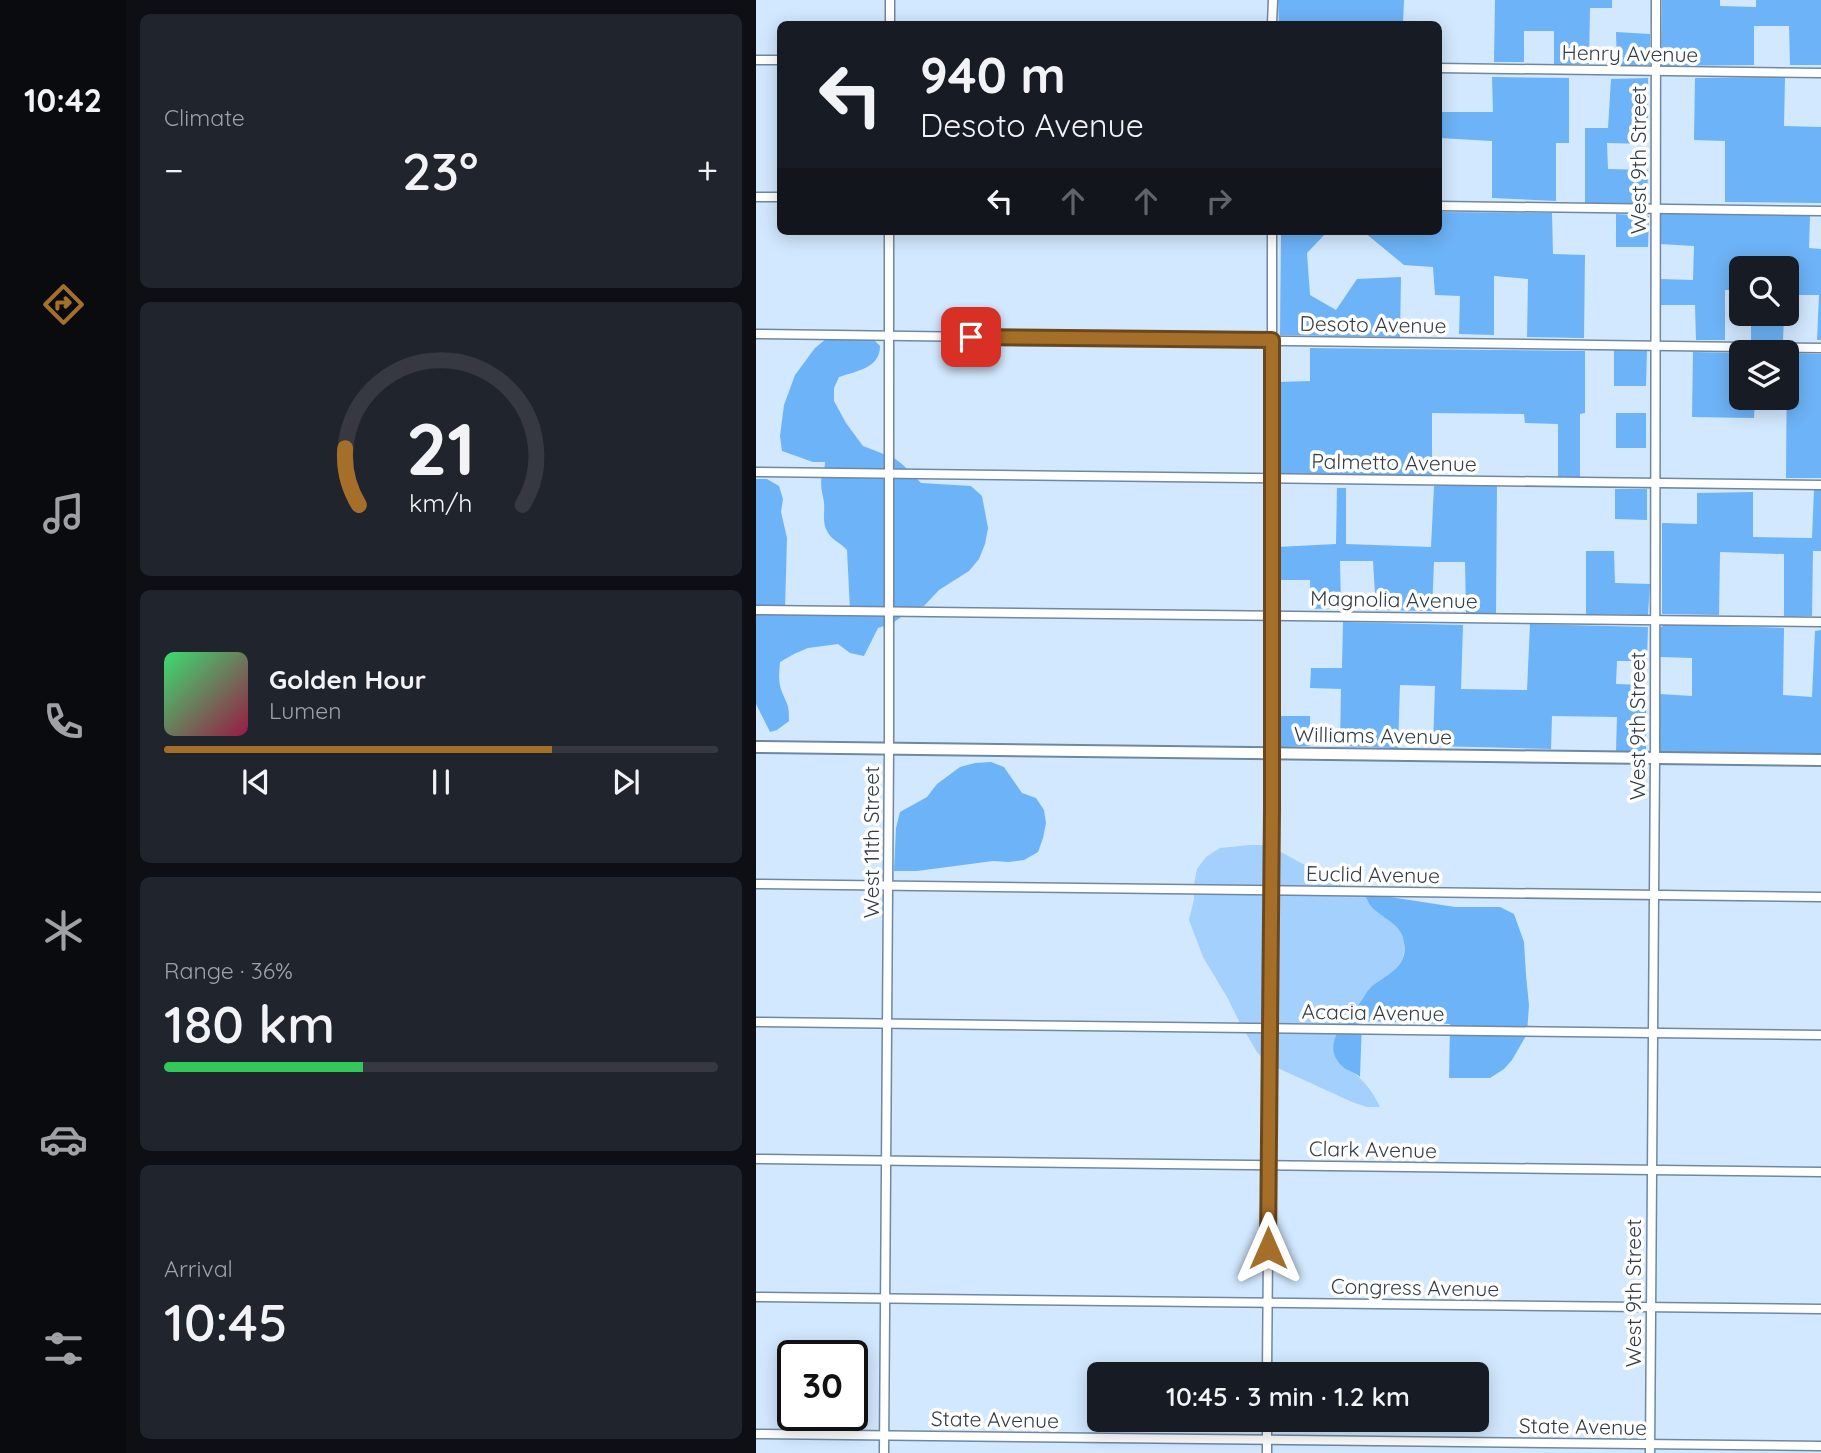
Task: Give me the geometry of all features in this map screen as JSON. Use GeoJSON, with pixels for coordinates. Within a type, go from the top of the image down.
{"type":"FeatureCollection","features":[{"type":"Feature","properties":{"kind":"street"},"geometry":{"type":"LineString","coordinates":[[890,0],[890,21]]}},
{"type":"Feature","properties":{"kind":"street"},"geometry":{"type":"LineString","coordinates":[[1272,21],[1273,0]]}},
{"type":"Feature","properties":{"kind":"street","name":"West 9th Street"},"geometry":{"type":"LineString","coordinates":[[1650,1449],[1655,757],[1656,0]]}},
{"type":"Feature","properties":{"kind":"street"},"geometry":{"type":"LineString","coordinates":[[756,60],[777,60]]}},
{"type":"Feature","properties":{"kind":"street","name":"Henry Avenue"},"geometry":{"type":"LineString","coordinates":[[1442,68],[1821,73]]}},
{"type":"Feature","properties":{"kind":"street"},"geometry":{"type":"LineString","coordinates":[[756,197],[777,197]]}},
{"type":"Feature","properties":{"kind":"street"},"geometry":{"type":"LineString","coordinates":[[1442,206],[1821,211]]}},
{"type":"Feature","properties":{"kind":"street","name":"West 11th Street"},"geometry":{"type":"LineString","coordinates":[[884,1453],[890,235]]}},
{"type":"Feature","properties":{"kind":"street"},"geometry":{"type":"LineString","coordinates":[[1267,1362],[1272,753],[1272,235]]}},
{"type":"Feature","properties":{"kind":"street","name":"Desoto Avenue"},"geometry":{"type":"LineString","coordinates":[[756,334],[1821,348]]}},
{"type":"Feature","properties":{"kind":"street","name":"Palmetto Avenue"},"geometry":{"type":"LineString","coordinates":[[756,472],[1821,485]]}},
{"type":"Feature","properties":{"kind":"street","name":"Magnolia Avenue"},"geometry":{"type":"LineString","coordinates":[[756,610],[1821,622]]}},
{"type":"Feature","properties":{"kind":"street","name":"Williams Avenue"},"geometry":{"type":"LineString","coordinates":[[756,747],[1821,760]]}},
{"type":"Feature","properties":{"kind":"street","name":"Euclid Avenue"},"geometry":{"type":"LineString","coordinates":[[756,884],[1821,897]]}},
{"type":"Feature","properties":{"kind":"street","name":"Acacia Avenue"},"geometry":{"type":"LineString","coordinates":[[756,1022],[1821,1035]]}},
{"type":"Feature","properties":{"kind":"street","name":"Clark Avenue"},"geometry":{"type":"LineString","coordinates":[[756,1159],[1821,1172]]}},
{"type":"Feature","properties":{"kind":"street","name":"Congress Avenue"},"geometry":{"type":"LineString","coordinates":[[756,1297],[1821,1309]]}},
{"type":"Feature","properties":{"kind":"street"},"geometry":{"type":"LineString","coordinates":[[1267,1432],[1267,1453]]}},
{"type":"Feature","properties":{"kind":"street","name":"State Avenue"},"geometry":{"type":"LineString","coordinates":[[756,1434],[1267,1440],[1650,1449],[1821,1446]]}},
{"type":"Feature","properties":{"kind":"shaded area"},"geometry":{"type":"Polygon","coordinates":[[[1278,0],[1404,0],[1403,21],[1279,21],[1278,0]]]}},
{"type":"Feature","properties":{"kind":"shaded area"},"geometry":{"type":"Polygon","coordinates":[[[1495,0],[1612,0],[1612,8],[1590,8],[1589,64],[1554,64],[1554,31],[1524,31],[1524,62],[1494,62],[1495,0]]]}},
{"type":"Feature","properties":{"kind":"shaded area"},"geometry":{"type":"Polygon","coordinates":[[[1662,0],[1720,0],[1720,6],[1756,7],[1756,0],[1821,0],[1821,65],[1790,65],[1789,26],[1754,26],[1754,65],[1661,66],[1662,0]]]}},
{"type":"Feature","properties":{"kind":"shaded area"},"geometry":{"type":"Polygon","coordinates":[[[1616,32],[1650,34],[1650,65],[1617,65],[1616,32]]]}},
{"type":"Feature","properties":{"kind":"shaded area"},"geometry":{"type":"Polygon","coordinates":[[[1492,77],[1569,78],[1569,143],[1556,143],[1556,201],[1492,198],[1492,141],[1442,138],[1442,112],[1493,112],[1492,77]]]}},
{"type":"Feature","properties":{"kind":"shaded area"},"geometry":{"type":"Polygon","coordinates":[[[1785,77],[1784,126],[1821,127],[1821,203],[1725,202],[1725,141],[1694,140],[1695,78],[1785,77]]]}},
{"type":"Feature","properties":{"kind":"shaded area"},"geometry":{"type":"Polygon","coordinates":[[[1648,78],[1648,144],[1607,143],[1608,169],[1648,170],[1647,203],[1585,203],[1585,128],[1608,128],[1611,79],[1648,78]]]}},
{"type":"Feature","properties":{"kind":"shaded area"},"geometry":{"type":"Polygon","coordinates":[[[1442,212],[1552,213],[1553,254],[1585,255],[1584,338],[1527,337],[1528,279],[1494,276],[1494,335],[1459,334],[1460,296],[1435,295],[1433,267],[1404,265],[1368,235],[1442,235],[1442,212]]]}},
{"type":"Feature","properties":{"kind":"shaded area"},"geometry":{"type":"Polygon","coordinates":[[[1660,213],[1810,216],[1809,248],[1821,249],[1821,340],[1817,340],[1819,295],[1799,295],[1799,256],[1729,256],[1729,290],[1725,290],[1725,340],[1696,340],[1695,305],[1659,305],[1660,279],[1693,280],[1694,246],[1660,244],[1660,213]]]}},
{"type":"Feature","properties":{"kind":"shaded area"},"geometry":{"type":"Polygon","coordinates":[[[1616,214],[1649,216],[1648,247],[1616,247],[1616,214]]]}},
{"type":"Feature","properties":{"kind":"shaded area"},"geometry":{"type":"Polygon","coordinates":[[[1281,235],[1324,235],[1307,253],[1310,295],[1336,310],[1357,279],[1401,277],[1400,337],[1280,335],[1281,235]]]}},
{"type":"Feature","properties":{"kind":"shaded area"},"geometry":{"type":"Polygon","coordinates":[[[1751,326],[1784,326],[1783,340],[1751,340],[1751,326]]]}},
{"type":"Feature","properties":{"kind":"shaded area"},"geometry":{"type":"Polygon","coordinates":[[[872,338],[880,346],[872,364],[839,377],[834,388],[834,401],[846,423],[863,446],[894,458],[921,483],[971,486],[982,496],[988,528],[985,544],[979,559],[969,571],[939,590],[924,606],[878,628],[864,656],[850,653],[838,644],[808,648],[780,662],[780,685],[788,706],[789,721],[770,732],[756,704],[756,479],[767,479],[779,486],[783,499],[781,512],[787,538],[785,609],[850,610],[847,550],[831,537],[825,524],[821,482],[825,462],[813,462],[782,451],[780,436],[784,405],[795,375],[815,348],[826,339],[872,338]]]}},
{"type":"Feature","properties":{"kind":"shaded area"},"geometry":{"type":"Polygon","coordinates":[[[1310,348],[1585,351],[1585,413],[1580,414],[1580,477],[1558,477],[1558,424],[1525,423],[1524,414],[1432,413],[1432,477],[1279,473],[1278,382],[1310,381],[1310,348]]]}},
{"type":"Feature","properties":{"kind":"shaded area"},"geometry":{"type":"Polygon","coordinates":[[[1614,350],[1647,351],[1646,386],[1614,386],[1614,350]]]}},
{"type":"Feature","properties":{"kind":"shaded area"},"geometry":{"type":"Polygon","coordinates":[[[1693,352],[1729,353],[1729,410],[1754,410],[1754,418],[1692,417],[1693,352]]]}},
{"type":"Feature","properties":{"kind":"shaded area"},"geometry":{"type":"Polygon","coordinates":[[[1799,353],[1821,354],[1821,478],[1786,478],[1787,410],[1799,410],[1799,353]]]}},
{"type":"Feature","properties":{"kind":"shaded area"},"geometry":{"type":"Polygon","coordinates":[[[1616,413],[1646,413],[1646,448],[1616,448],[1616,413]]]}},
{"type":"Feature","properties":{"kind":"shaded area"},"geometry":{"type":"Polygon","coordinates":[[[1497,485],[1496,613],[1466,613],[1465,562],[1434,562],[1432,611],[1376,610],[1373,561],[1340,561],[1341,608],[1311,609],[1310,580],[1278,580],[1277,547],[1336,544],[1337,488],[1346,488],[1346,544],[1431,547],[1434,486],[1497,485]]]}},
{"type":"Feature","properties":{"kind":"shaded area"},"geometry":{"type":"Polygon","coordinates":[[[1615,489],[1647,489],[1647,520],[1615,519],[1615,489]]]}},
{"type":"Feature","properties":{"kind":"shaded area"},"geometry":{"type":"Polygon","coordinates":[[[1814,490],[1821,490],[1821,551],[1813,551],[1812,616],[1784,617],[1784,554],[1720,552],[1719,615],[1662,614],[1662,523],[1697,524],[1697,493],[1753,492],[1753,537],[1812,538],[1814,490]]]}},
{"type":"Feature","properties":{"kind":"shaded area"},"geometry":{"type":"Polygon","coordinates":[[[1586,551],[1614,551],[1615,583],[1650,584],[1648,615],[1586,614],[1586,551]]]}},
{"type":"Feature","properties":{"kind":"shaded area"},"geometry":{"type":"Polygon","coordinates":[[[1343,622],[1463,625],[1461,689],[1527,690],[1530,624],[1648,627],[1647,661],[1617,661],[1616,684],[1646,685],[1646,752],[1616,751],[1617,717],[1552,716],[1551,749],[1433,746],[1435,686],[1400,685],[1398,748],[1340,746],[1341,689],[1310,688],[1311,668],[1342,668],[1343,622]]]}},
{"type":"Feature","properties":{"kind":"shaded area"},"geometry":{"type":"Polygon","coordinates":[[[1665,624],[1784,628],[1783,695],[1812,697],[1815,631],[1821,630],[1821,755],[1658,753],[1660,694],[1692,696],[1692,658],[1660,657],[1660,628],[1665,624]]]}},
{"type":"Feature","properties":{"kind":"shaded area"},"geometry":{"type":"Polygon","coordinates":[[[1276,716],[1310,716],[1310,746],[1278,747],[1276,716]]]}},
{"type":"Feature","properties":{"kind":"shaded area"},"geometry":{"type":"Polygon","coordinates":[[[991,762],[1004,767],[1022,793],[1036,798],[1044,810],[1046,823],[1038,852],[1024,860],[1009,862],[993,861],[917,871],[894,871],[896,828],[900,812],[927,797],[937,784],[960,767],[991,762]]]}},
{"type":"Feature","properties":{"kind":"shaded area"},"geometry":{"type":"Polygon","coordinates":[[[1265,845],[1349,889],[1364,893],[1386,918],[1398,927],[1405,943],[1403,958],[1395,971],[1370,988],[1352,1013],[1342,1066],[1364,1083],[1380,1107],[1367,1107],[1352,1102],[1267,1063],[1257,1052],[1203,957],[1189,920],[1197,869],[1206,857],[1220,848],[1265,845]]]}},
{"type":"Feature","properties":{"kind":"shaded area"},"geometry":{"type":"Polygon","coordinates":[[[1364,893],[1455,907],[1500,907],[1514,914],[1524,942],[1529,1005],[1527,1034],[1504,1069],[1490,1078],[1449,1078],[1450,1024],[1362,1021],[1360,1077],[1342,1066],[1333,1050],[1341,1026],[1369,989],[1400,964],[1405,951],[1400,931],[1372,907],[1364,893]]]}},
{"type":"Feature","properties":{"kind":"route"},"geometry":{"type":"LineString","coordinates":[[971,337],[1272,340],[1268,1248]]}}]}
